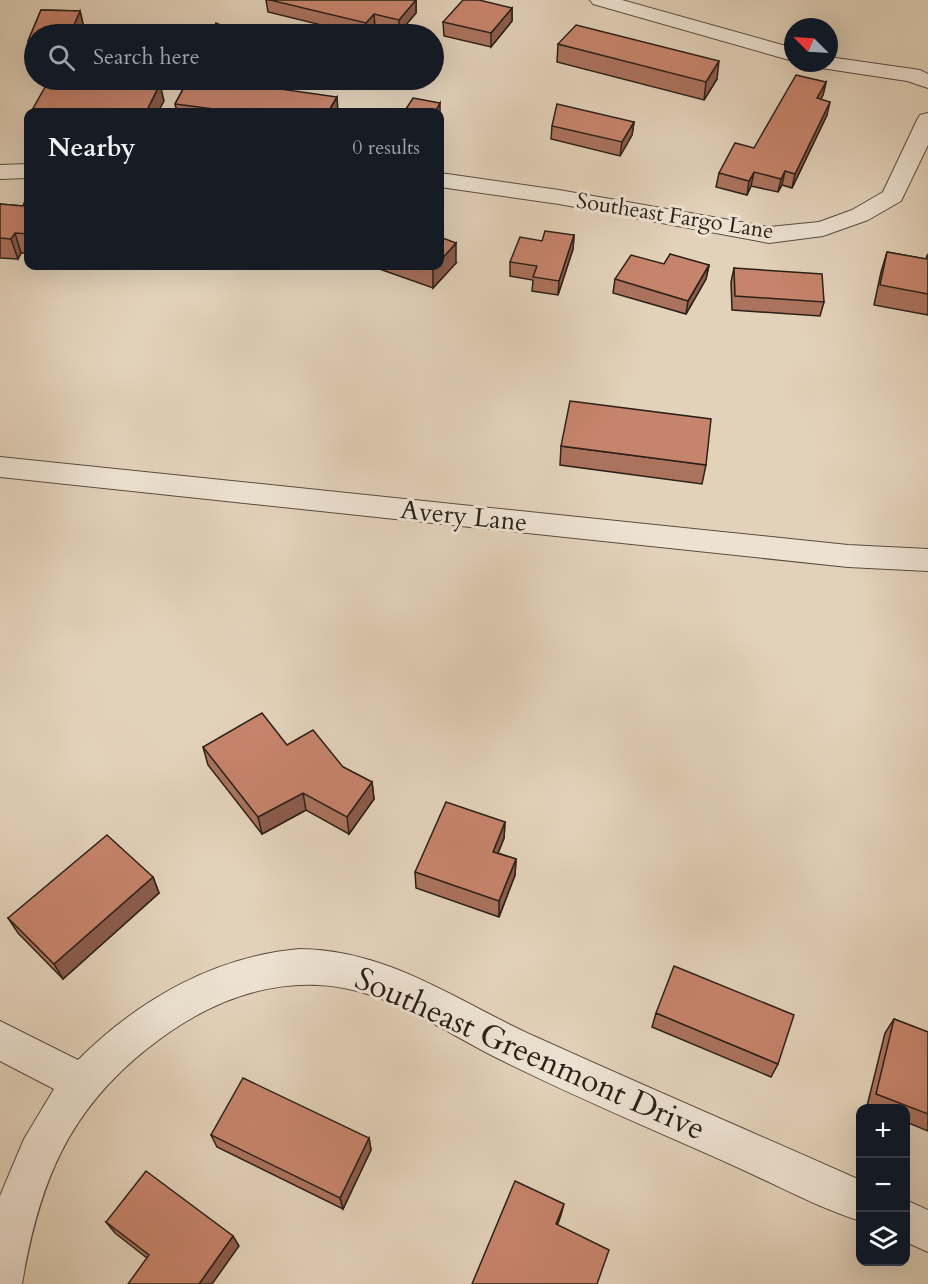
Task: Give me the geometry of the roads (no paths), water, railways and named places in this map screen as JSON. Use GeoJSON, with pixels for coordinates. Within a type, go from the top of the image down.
{"type":"FeatureCollection","features":[{"type":"Feature","properties":{"kind":"street"},"geometry":{"type":"LineString","coordinates":[[600,0],[784,52]]}},
{"type":"Feature","properties":{"kind":"street"},"geometry":{"type":"LineString","coordinates":[[838,64],[912,75],[928,82]]}},
{"type":"Feature","properties":{"kind":"street","name":"Southeast Fargo Lane"},"geometry":{"type":"LineString","coordinates":[[444,181],[559,196],[769,235],[823,229],[860,215],[893,195],[928,120]]}},
{"type":"Feature","properties":{"kind":"street"},"geometry":{"type":"LineString","coordinates":[[0,172],[24,171]]}},
{"type":"Feature","properties":{"kind":"street","name":"Avery Lane"},"geometry":{"type":"LineString","coordinates":[[0,466],[848,556],[928,560]]}},
{"type":"Feature","properties":{"kind":"street","name":"Southeast Greenmont Drive"},"geometry":{"type":"LineString","coordinates":[[1,1284],[15,1208],[28,1176],[63,1109],[82,1083],[104,1059],[150,1022],[205,991],[259,972],[285,967],[340,969],[369,976],[419,996],[513,1046],[856,1199]]}},
{"type":"Feature","properties":{"kind":"street"},"geometry":{"type":"LineString","coordinates":[[0,1040],[82,1083]]}},
{"type":"Feature","properties":{"kind":"street"},"geometry":{"type":"LineString","coordinates":[[910,1223],[928,1231]]}}]}
